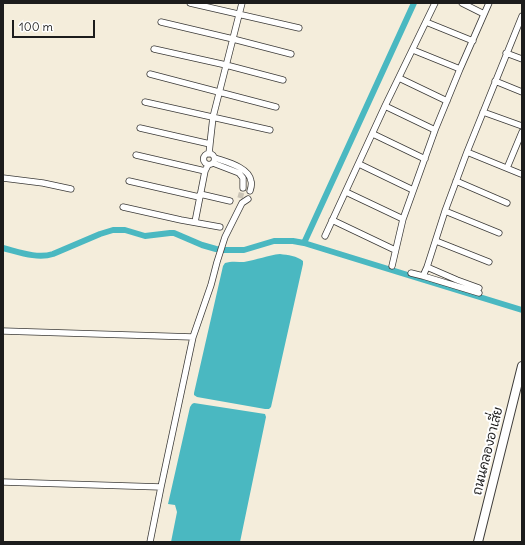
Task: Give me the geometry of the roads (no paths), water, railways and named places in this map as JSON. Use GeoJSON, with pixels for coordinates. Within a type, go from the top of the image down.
{"type":"FeatureCollection","features":[{"type":"Feature","properties":{"kind":"street"},"geometry":{"type":"LineString","coordinates":[[190,3],[299,28]]}},
{"type":"Feature","properties":{"kind":"street"},"geometry":{"type":"LineString","coordinates":[[242,3],[213,117],[209,154],[206,155],[204,159],[205,163],[212,162],[239,167],[248,173],[251,182],[250,191]]}},
{"type":"Feature","properties":{"kind":"street"},"geometry":{"type":"LineString","coordinates":[[325,236],[435,3]]}},
{"type":"Feature","properties":{"kind":"street"},"geometry":{"type":"LineString","coordinates":[[462,3],[484,14]]}},
{"type":"Feature","properties":{"kind":"street"},"geometry":{"type":"LineString","coordinates":[[392,266],[403,219],[435,130],[489,3]]}},
{"type":"Feature","properties":{"kind":"street"},"geometry":{"type":"LineString","coordinates":[[423,276],[467,152],[506,53],[520,26],[522,16]]}},
{"type":"Feature","properties":{"kind":"street"},"geometry":{"type":"LineString","coordinates":[[161,22],[291,54]]}},
{"type":"Feature","properties":{"kind":"street"},"geometry":{"type":"LineString","coordinates":[[426,22],[473,42]]}},
{"type":"Feature","properties":{"kind":"street"},"geometry":{"type":"LineString","coordinates":[[154,50],[226,65],[283,80]]}},
{"type":"Feature","properties":{"kind":"street"},"geometry":{"type":"LineString","coordinates":[[413,50],[460,69]]}},
{"type":"Feature","properties":{"kind":"street"},"geometry":{"type":"LineString","coordinates":[[506,53],[522,59]]}},
{"type":"Feature","properties":{"kind":"street"},"geometry":{"type":"LineString","coordinates":[[150,74],[276,107]]}},
{"type":"Feature","properties":{"kind":"street"},"geometry":{"type":"LineString","coordinates":[[399,78],[447,101]]}},
{"type":"Feature","properties":{"kind":"street"},"geometry":{"type":"LineString","coordinates":[[495,81],[522,92]]}},
{"type":"Feature","properties":{"kind":"street"},"geometry":{"type":"LineString","coordinates":[[145,102],[270,130]]}},
{"type":"Feature","properties":{"kind":"street"},"geometry":{"type":"LineString","coordinates":[[386,106],[435,130]]}},
{"type":"Feature","properties":{"kind":"street"},"geometry":{"type":"LineString","coordinates":[[483,112],[522,126]]}},
{"type":"Feature","properties":{"kind":"street"},"geometry":{"type":"LineString","coordinates":[[140,128],[210,144]]}},
{"type":"Feature","properties":{"kind":"street"},"geometry":{"type":"LineString","coordinates":[[507,168],[522,132]]}},
{"type":"Feature","properties":{"kind":"street"},"geometry":{"type":"LineString","coordinates":[[372,134],[425,160]]}},
{"type":"Feature","properties":{"kind":"street"},"geometry":{"type":"LineString","coordinates":[[467,152],[521,174]]}},
{"type":"Feature","properties":{"kind":"street"},"geometry":{"type":"LineString","coordinates":[[194,222],[205,171],[212,162],[213,155],[209,154]]}},
{"type":"Feature","properties":{"kind":"street"},"geometry":{"type":"LineString","coordinates":[[136,155],[205,171]]}},
{"type":"Feature","properties":{"kind":"street"},"geometry":{"type":"LineString","coordinates":[[212,162],[239,173],[243,178],[243,188]]}},
{"type":"Feature","properties":{"kind":"street"},"geometry":{"type":"LineString","coordinates":[[359,164],[414,190]]}},
{"type":"Feature","properties":{"kind":"street"},"geometry":{"type":"LineString","coordinates":[[3,178],[42,182],[71,189]]}},
{"type":"Feature","properties":{"kind":"street"},"geometry":{"type":"LineString","coordinates":[[129,181],[230,201]]}},
{"type":"Feature","properties":{"kind":"street"},"geometry":{"type":"LineString","coordinates":[[456,181],[508,203]]}},
{"type":"Feature","properties":{"kind":"street"},"geometry":{"type":"LineString","coordinates":[[346,192],[403,219]]}},
{"type":"Feature","properties":{"kind":"street"},"geometry":{"type":"LineString","coordinates":[[150,542],[193,338],[225,237],[241,201],[248,199]]}},
{"type":"Feature","properties":{"kind":"street"},"geometry":{"type":"LineString","coordinates":[[122,207],[220,227]]}},
{"type":"Feature","properties":{"kind":"street"},"geometry":{"type":"LineString","coordinates":[[445,211],[499,233]]}},
{"type":"Feature","properties":{"kind":"street"},"geometry":{"type":"LineString","coordinates":[[332,220],[395,250]]}},
{"type":"Feature","properties":{"kind":"street"},"geometry":{"type":"LineString","coordinates":[[436,241],[489,262]]}},
{"type":"Feature","properties":{"kind":"street"},"geometry":{"type":"LineString","coordinates":[[411,273],[479,291],[427,267]]}},
{"type":"Feature","properties":{"kind":"street"},"geometry":{"type":"LineString","coordinates":[[3,331],[193,338]]}},
{"type":"Feature","properties":{"kind":"street","name":"ถนนคลองอาเสี่ย"},"geometry":{"type":"LineString","coordinates":[[478,542],[522,366]]}},
{"type":"Feature","properties":{"kind":"street"},"geometry":{"type":"LineString","coordinates":[[3,482],[161,487]]}},
{"type":"Feature","properties":{"kind":"water"},"geometry":{"type":"Polygon","coordinates":[[[280,254],[298,258],[303,261],[303,264],[271,407],[269,409],[265,409],[197,397],[194,393],[223,266],[227,262],[244,262],[280,254]]]}},
{"type":"Feature","properties":{"kind":"water"},"geometry":{"type":"Polygon","coordinates":[[[194,403],[265,414],[266,417],[240,542],[171,542],[177,512],[175,505],[168,504],[190,407],[194,403]]]}},
{"type":"Feature","properties":{"kind":"waterway"},"geometry":{"type":"LineString","coordinates":[[304,243],[414,3]]}},
{"type":"Feature","properties":{"kind":"waterway"},"geometry":{"type":"LineString","coordinates":[[3,248],[41,256],[53,254],[113,230],[125,230],[145,236],[174,233],[202,245],[224,250],[244,250],[274,241],[293,241],[304,243],[522,310]]}},
{"type":"Feature","properties":{"kind":"tunnel"},"geometry":{"type":"LineString","coordinates":[[240,198],[243,188]]}}]}
